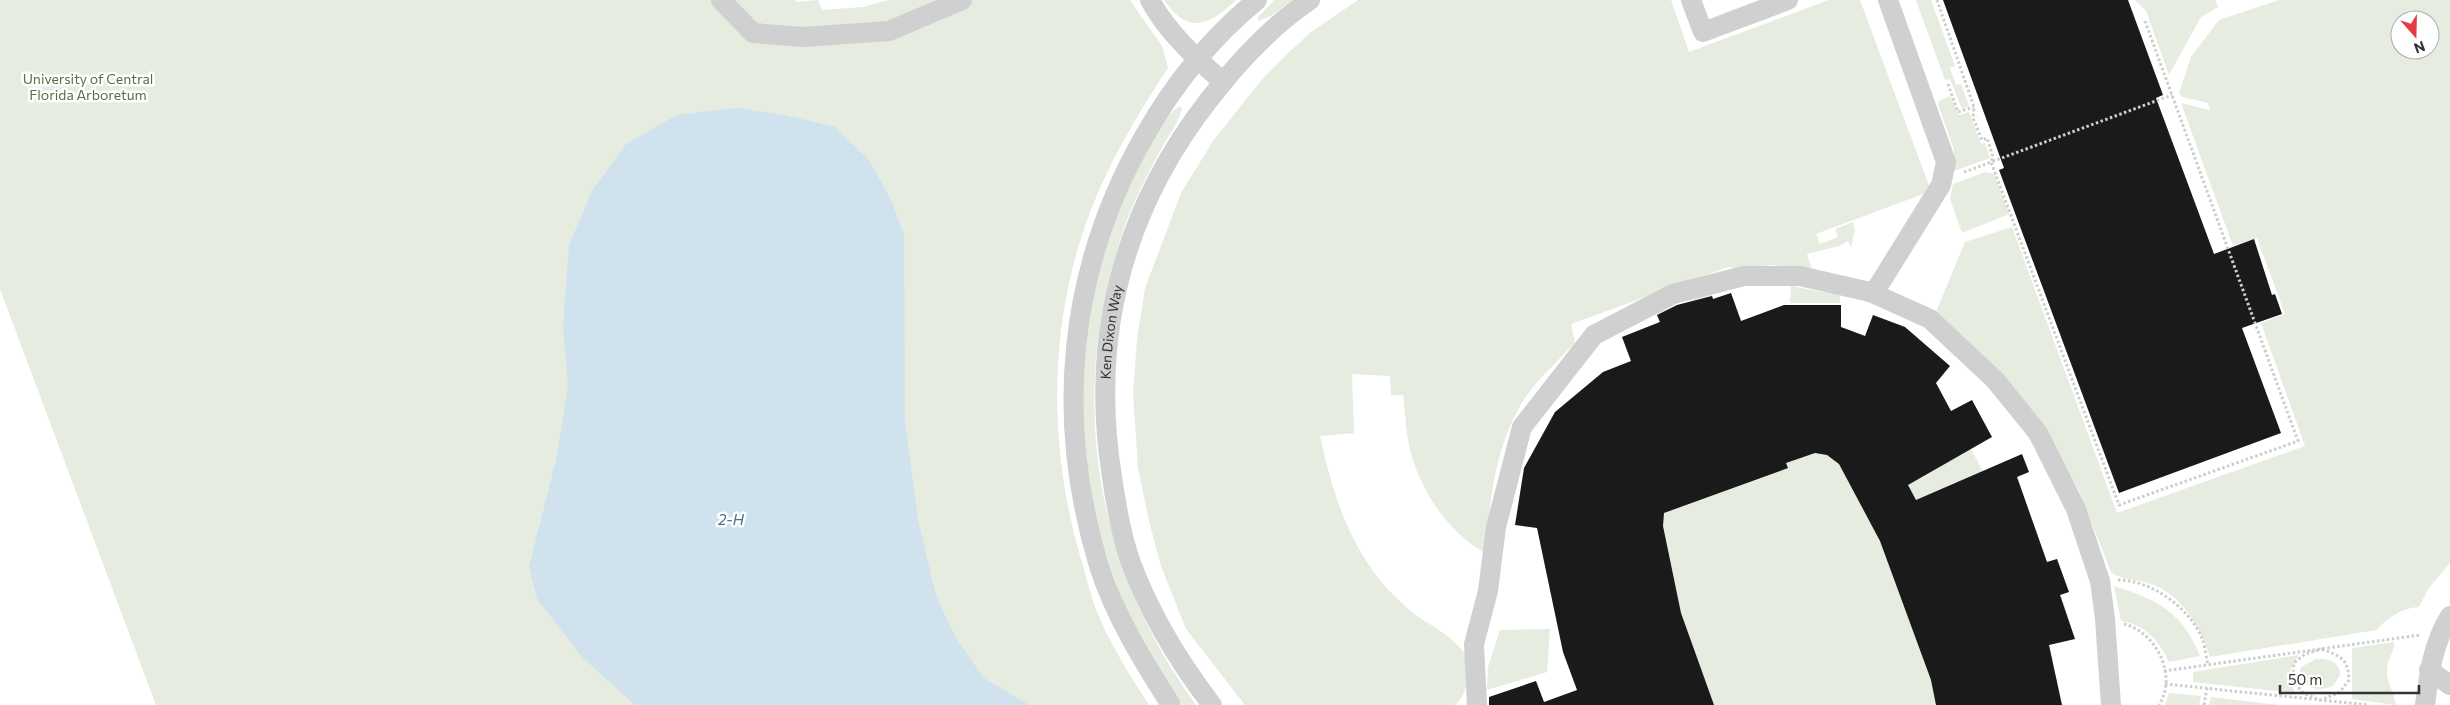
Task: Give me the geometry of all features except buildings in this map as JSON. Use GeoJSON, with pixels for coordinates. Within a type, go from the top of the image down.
{"type":"FeatureCollection","features":[{"type":"Feature","properties":{"kind":"street"},"geometry":{"type":"LineString","coordinates":[[721,0],[753,33],[802,37],[889,31],[962,0]]}},
{"type":"Feature","properties":{"kind":"street"},"geometry":{"type":"LineString","coordinates":[[1150,0],[1157,12],[1198,59],[1223,82]]}},
{"type":"Feature","properties":{"kind":"street"},"geometry":{"type":"LineString","coordinates":[[1172,705],[1118,616],[1100,567],[1085,512],[1076,453],[1073,402],[1075,351],[1083,292],[1094,247],[1110,204],[1134,154],[1163,104],[1198,59],[1241,13],[1257,0]]}},
{"type":"Feature","properties":{"kind":"street","name":"Ken Dixon Way"},"geometry":{"type":"LineString","coordinates":[[1212,705],[1196,684],[1160,628],[1130,562],[1116,501],[1105,433],[1106,368],[1114,300],[1131,237],[1153,186],[1186,130],[1223,82],[1258,43],[1310,0]]}},
{"type":"Feature","properties":{"kind":"street"},"geometry":{"type":"LineString","coordinates":[[1691,0],[1703,32],[1788,0]]}},
{"type":"Feature","properties":{"kind":"street"},"geometry":{"type":"LineString","coordinates":[[1870,292],[1877,288],[1941,185],[1946,162],[1888,0]]}},
{"type":"Feature","properties":{"kind":"street"},"geometry":{"type":"LineString","coordinates":[[1476,705],[1474,644],[1488,591],[1496,528],[1522,426],[1594,334],[1673,294],[1744,276],[1800,276],[1870,292],[1930,319],[2001,388],[2038,433],[2072,500],[2100,580],[2105,619],[2111,705]]}},
{"type":"Feature","properties":{"kind":"street"},"geometry":{"type":"LineString","coordinates":[[2424,705],[2429,670],[2445,624]]}},
{"type":"Feature","properties":{"kind":"street"},"geometry":{"type":"LineString","coordinates":[[2429,670],[2450,685]]}},
{"type":"Feature","properties":{"kind":"path"},"geometry":{"type":"LineString","coordinates":[[1937,0],[1974,107],[1974,118],[1982,140],[1987,138],[1993,157],[1992,162],[2120,505],[2298,441],[2145,21]]}},
{"type":"Feature","properties":{"kind":"path"},"geometry":{"type":"LineString","coordinates":[[1948,84],[1958,112],[1974,107]]}},
{"type":"Feature","properties":{"kind":"path"},"geometry":{"type":"LineString","coordinates":[[1943,176],[1955,176],[2172,95]]}},
{"type":"Feature","properties":{"kind":"path"},"geometry":{"type":"LineString","coordinates":[[2100,580],[2122,580],[2140,585],[2170,599],[2190,620],[2202,638],[2208,665]]}},
{"type":"Feature","properties":{"kind":"path"},"geometry":{"type":"LineString","coordinates":[[2105,619],[2129,625],[2148,636],[2159,651],[2165,684],[2158,705]]}},
{"type":"Feature","properties":{"kind":"path"},"geometry":{"type":"LineString","coordinates":[[2164,671],[2322,649],[2445,624]]}},
{"type":"Feature","properties":{"kind":"path"},"geometry":{"type":"LineString","coordinates":[[2322,649],[2342,658],[2349,669],[2349,680],[2340,693],[2320,700],[2303,694],[2292,679],[2294,662],[2305,654],[2322,649]]}},
{"type":"Feature","properties":{"kind":"path"},"geometry":{"type":"LineString","coordinates":[[2165,684],[2369,705]]}},
{"type":"Feature","properties":{"kind":"path"},"geometry":{"type":"LineString","coordinates":[[2204,705],[2207,688]]}},
{"type":"Feature","properties":{"kind":"green space","name":"University of Central Florida Arboretum"},"geometry":{"type":"Polygon","coordinates":[[[0,0],[795,0],[796,2],[818,0],[822,10],[863,7],[889,0],[1130,0],[1162,46],[1168,68],[1120,147],[1100,189],[1083,232],[1071,273],[1063,315],[1058,357],[1057,399],[1064,483],[1072,525],[1091,593],[1101,622],[1113,646],[1149,705],[156,705],[0,289],[0,0]]]}},
{"type":"Feature","properties":{"kind":"green space"},"geometry":{"type":"Polygon","coordinates":[[[1164,0],[1236,0],[1217,16],[1199,23],[1182,19],[1164,0]]]}},
{"type":"Feature","properties":{"kind":"green space"},"geometry":{"type":"Polygon","coordinates":[[[1274,0],[1292,0],[1271,16],[1258,21],[1258,17],[1274,0]]]}},
{"type":"Feature","properties":{"kind":"green space"},"geometry":{"type":"Polygon","coordinates":[[[1358,0],[1671,0],[1689,52],[1829,0],[1860,0],[1931,191],[1816,234],[1820,244],[1838,237],[1835,229],[1853,222],[1855,230],[1851,247],[1848,241],[1839,246],[1807,254],[1812,270],[1771,265],[1739,269],[1728,267],[1571,324],[1575,343],[1531,389],[1511,423],[1504,441],[1491,496],[1485,553],[1461,536],[1432,501],[1418,474],[1411,453],[1403,395],[1391,395],[1390,376],[1352,374],[1354,433],[1320,436],[1341,509],[1350,532],[1375,574],[1411,611],[1448,636],[1466,656],[1469,668],[1465,689],[1455,705],[1245,705],[1186,629],[1161,566],[1149,521],[1138,468],[1133,394],[1137,339],[1145,288],[1181,193],[1213,141],[1263,78],[1289,52],[1311,32],[1358,0]]]}},
{"type":"Feature","properties":{"kind":"green space"},"geometry":{"type":"Polygon","coordinates":[[[1916,0],[1931,0],[1955,66],[1950,68],[1956,85],[1961,84],[1969,106],[1962,109],[1950,79],[1945,80],[1916,0]]]}},
{"type":"Feature","properties":{"kind":"green space"},"geometry":{"type":"Polygon","coordinates":[[[2135,0],[2215,0],[2218,7],[2201,17],[2169,75],[2146,11],[2135,0]]]}},
{"type":"Feature","properties":{"kind":"green space"},"geometry":{"type":"Polygon","coordinates":[[[2279,0],[2450,0],[2450,563],[2428,589],[2419,607],[2406,609],[2395,614],[2376,630],[2210,657],[2195,623],[2188,612],[2170,594],[2148,583],[2123,578],[2111,572],[2081,495],[2066,467],[1936,312],[1965,242],[2012,227],[2117,513],[2305,446],[2261,323],[2285,314],[2257,238],[2233,246],[2181,103],[2210,110],[2208,103],[2182,97],[2179,93],[2191,57],[2219,20],[2279,0]]]}},
{"type":"Feature","properties":{"kind":"green space"},"geometry":{"type":"Polygon","coordinates":[[[1950,96],[1959,115],[1969,112],[1981,144],[1985,143],[1990,158],[1954,171],[1954,150],[1938,104],[1939,101],[1950,96]]]}},
{"type":"Feature","properties":{"kind":"green space"},"geometry":{"type":"Polygon","coordinates":[[[1180,106],[1182,108],[1178,120],[1144,181],[1130,213],[1122,234],[1105,296],[1096,357],[1095,418],[1100,479],[1114,538],[1134,596],[1162,652],[1196,705],[1183,705],[1146,648],[1117,585],[1097,519],[1086,450],[1083,381],[1090,312],[1106,245],[1152,140],[1165,120],[1180,106]]]}},
{"type":"Feature","properties":{"kind":"green space"},"geometry":{"type":"Polygon","coordinates":[[[1985,172],[1994,174],[2009,214],[1962,233],[1950,199],[1953,184],[1985,172]]]}},
{"type":"Feature","properties":{"kind":"green space"},"geometry":{"type":"Polygon","coordinates":[[[1791,286],[1840,295],[1840,303],[1790,303],[1791,286]]]}},
{"type":"Feature","properties":{"kind":"green space"},"geometry":{"type":"Polygon","coordinates":[[[1711,293],[1714,301],[1718,297],[1731,293],[1749,341],[1785,328],[1844,328],[1894,347],[1938,386],[1992,489],[2018,479],[2047,562],[2057,559],[2069,592],[2061,595],[2075,639],[2049,645],[2062,705],[1583,705],[1639,381],[1622,337],[1659,322],[1657,313],[1711,293]]]}},
{"type":"Feature","properties":{"kind":"green space"},"geometry":{"type":"Polygon","coordinates":[[[2114,586],[2143,596],[2177,618],[2193,641],[2200,656],[2169,662],[2156,640],[2137,626],[2121,621],[2114,586]]]}},
{"type":"Feature","properties":{"kind":"green space"},"geometry":{"type":"Polygon","coordinates":[[[1550,629],[1547,672],[1487,690],[1488,667],[1500,630],[1550,629]]]}},
{"type":"Feature","properties":{"kind":"green space"},"geometry":{"type":"Polygon","coordinates":[[[2394,642],[2387,665],[2387,674],[2396,705],[2352,699],[2352,648],[2394,642]]]}},
{"type":"Feature","properties":{"kind":"green space"},"geometry":{"type":"Polygon","coordinates":[[[2299,655],[2290,670],[2294,693],[2193,682],[2193,672],[2299,655]]]}},
{"type":"Feature","properties":{"kind":"green space"},"geometry":{"type":"Polygon","coordinates":[[[2316,659],[2329,660],[2338,667],[2340,675],[2333,686],[2318,689],[2309,686],[2302,680],[2299,675],[2301,667],[2316,659]]]}},
{"type":"Feature","properties":{"kind":"green space"},"geometry":{"type":"Polygon","coordinates":[[[2169,693],[2201,696],[2199,705],[2165,705],[2169,693]]]}},
{"type":"Feature","properties":{"kind":"green space"},"geometry":{"type":"Polygon","coordinates":[[[2211,697],[2280,705],[2209,705],[2211,697]]]}},
{"type":"Feature","properties":{"kind":"water","name":"2-H"},"geometry":{"type":"Polygon","coordinates":[[[737,108],[785,115],[835,127],[869,160],[891,200],[904,234],[905,421],[918,519],[936,596],[957,640],[984,678],[1029,705],[635,705],[582,657],[537,599],[529,567],[556,460],[568,386],[563,326],[569,245],[592,191],[626,144],[677,115],[737,108]]]}}]}
